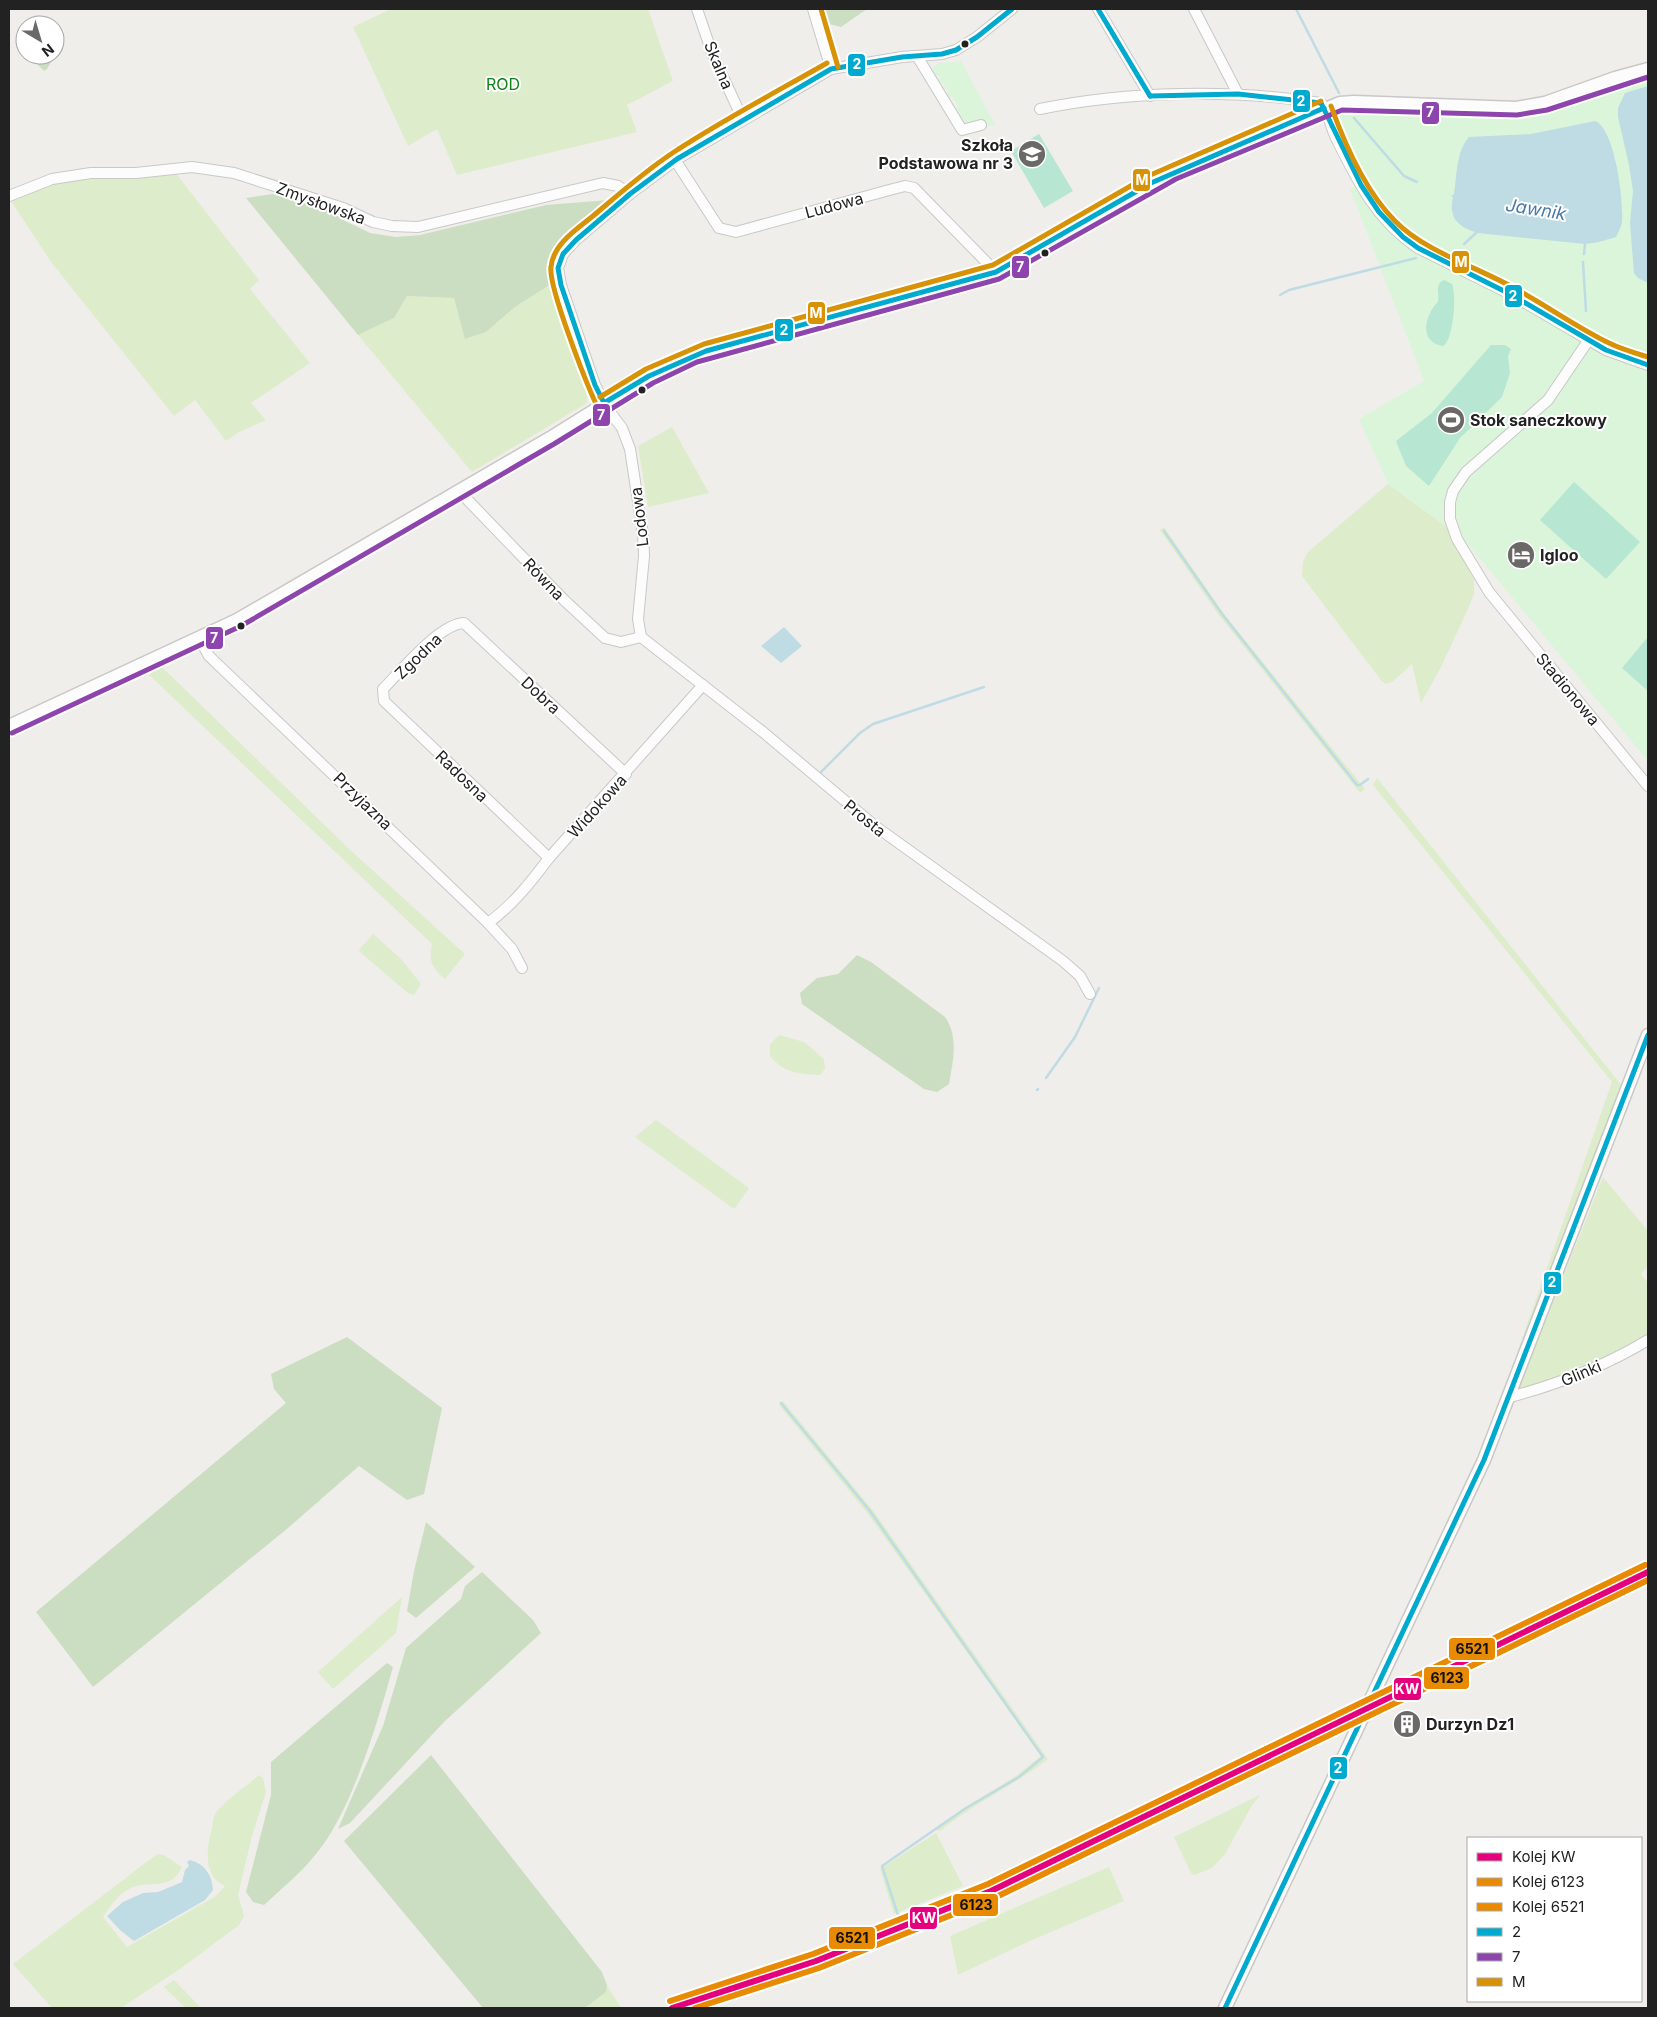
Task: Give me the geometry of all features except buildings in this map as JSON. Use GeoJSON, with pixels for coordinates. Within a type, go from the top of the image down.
{"type":"FeatureCollection","features":[{"type":"Feature","properties":{"kind":"street","name":"Skalna"},"geometry":{"type":"LineString","coordinates":[[697,9],[712,53],[743,120]]}},
{"type":"Feature","properties":{"kind":"street"},"geometry":{"type":"LineString","coordinates":[[813,9],[831,69]]}},
{"type":"Feature","properties":{"kind":"street"},"geometry":{"type":"LineString","coordinates":[[630,194],[675,160],[831,69],[902,57],[942,54],[956,50],[977,38],[1012,9]]}},
{"type":"Feature","properties":{"kind":"street"},"geometry":{"type":"LineString","coordinates":[[1098,9],[1150,96]]}},
{"type":"Feature","properties":{"kind":"street"},"geometry":{"type":"LineString","coordinates":[[1194,9],[1238,94]]}},
{"type":"Feature","properties":{"kind":"street"},"geometry":{"type":"LineString","coordinates":[[917,56],[962,130],[981,125]]}},
{"type":"Feature","properties":{"kind":"street"},"geometry":{"type":"LineString","coordinates":[[9,726],[199,638],[261,607],[459,491],[649,376],[700,353],[996,272],[1158,179],[1324,108],[1354,102],[1516,108],[1545,103],[1615,78],[1648,69]]}},
{"type":"Feature","properties":{"kind":"street"},"geometry":{"type":"LineString","coordinates":[[1040,109],[1110,98],[1238,94],[1320,103],[1324,108],[1337,140],[1375,210],[1389,226],[1418,248],[1510,294],[1606,350],[1648,366]]}},
{"type":"Feature","properties":{"kind":"street","name":"Ludowa"},"geometry":{"type":"LineString","coordinates":[[675,160],[719,228],[726,232],[736,232],[905,186],[914,188],[996,272]]}},
{"type":"Feature","properties":{"kind":"street","name":"Zmysłowska"},"geometry":{"type":"LineString","coordinates":[[9,196],[52,179],[90,173],[136,173],[192,167],[234,173],[343,208],[373,222],[403,227],[418,227],[603,183],[618,186],[630,194]]}},
{"type":"Feature","properties":{"kind":"street","name":"Lodowa"},"geometry":{"type":"LineString","coordinates":[[630,194],[576,240],[563,254],[558,268],[561,285],[590,370],[604,403],[627,440],[638,495],[644,549],[638,618],[641,637]]}},
{"type":"Feature","properties":{"kind":"street","name":"Stadionowa"},"geometry":{"type":"LineString","coordinates":[[1588,340],[1571,369],[1548,400],[1530,418],[1469,468],[1453,491],[1450,511],[1454,532],[1490,592],[1648,786]]}},
{"type":"Feature","properties":{"kind":"street","name":"Równa"},"geometry":{"type":"LineString","coordinates":[[459,491],[564,600],[605,638],[621,642],[641,637]]}},
{"type":"Feature","properties":{"kind":"street","name":"Zgodna"},"geometry":{"type":"LineString","coordinates":[[383,690],[436,637],[454,623]]}},
{"type":"Feature","properties":{"kind":"street","name":"Dobra"},"geometry":{"type":"LineString","coordinates":[[454,623],[464,623],[626,774]]}},
{"type":"Feature","properties":{"kind":"street","name":"Prosta"},"geometry":{"type":"LineString","coordinates":[[641,637],[763,732],[882,832],[1063,961],[1080,976],[1090,994]]}},
{"type":"Feature","properties":{"kind":"street","name":"Przyjazna"},"geometry":{"type":"LineString","coordinates":[[199,638],[210,656],[488,922],[512,949],[522,968]]}},
{"type":"Feature","properties":{"kind":"street","name":"Widokowa"},"geometry":{"type":"LineString","coordinates":[[488,922],[525,889],[549,858],[703,686]]}},
{"type":"Feature","properties":{"kind":"street","name":"Radosna"},"geometry":{"type":"LineString","coordinates":[[383,690],[384,701],[549,858]]}},
{"type":"Feature","properties":{"kind":"street"},"geometry":{"type":"LineString","coordinates":[[1225,2008],[1418,1605],[1484,1460],[1510,1397],[1648,1036]]}},
{"type":"Feature","properties":{"kind":"street","name":"Glinki"},"geometry":{"type":"LineString","coordinates":[[1510,1397],[1548,1387],[1591,1370],[1648,1340]]}},
{"type":"Feature","properties":{"kind":"green space","name":"ROD"},"geometry":{"type":"Polygon","coordinates":[[[391,9],[648,9],[673,81],[627,105],[637,132],[457,175],[437,129],[408,146],[353,27],[391,9]]]}},
{"type":"Feature","properties":{"kind":"green space"},"geometry":{"type":"Polygon","coordinates":[[[822,9],[867,9],[841,27],[825,23],[822,9]]]}},
{"type":"Feature","properties":{"kind":"green space"},"geometry":{"type":"Polygon","coordinates":[[[961,61],[995,125],[986,127],[984,122],[968,126],[952,110],[958,107],[952,96],[946,99],[943,95],[949,92],[947,88],[941,91],[939,88],[945,85],[944,82],[938,85],[935,81],[941,78],[940,75],[934,78],[932,69],[938,63],[961,61]]]}},
{"type":"Feature","properties":{"kind":"green space"},"geometry":{"type":"Polygon","coordinates":[[[38,65],[49,65],[44,71],[38,65]]]}},
{"type":"Feature","properties":{"kind":"green space"},"geometry":{"type":"Polygon","coordinates":[[[1648,75],[1648,761],[1462,537],[1388,484],[1359,419],[1424,381],[1350,189],[1355,187],[1334,117],[1350,107],[1538,111],[1648,75]]]}},
{"type":"Feature","properties":{"kind":"green space"},"geometry":{"type":"Polygon","coordinates":[[[1039,134],[1073,191],[1044,208],[1011,151],[1039,134]]]}},
{"type":"Feature","properties":{"kind":"green space"},"geometry":{"type":"Polygon","coordinates":[[[174,171],[259,280],[250,289],[310,363],[251,403],[266,420],[239,432],[226,441],[195,400],[174,416],[51,262],[11,201],[55,183],[174,171]]]}},
{"type":"Feature","properties":{"kind":"green space"},"geometry":{"type":"Polygon","coordinates":[[[273,194],[327,208],[341,219],[370,233],[396,237],[420,235],[546,205],[609,200],[551,262],[551,284],[515,307],[486,332],[465,339],[454,298],[407,296],[394,318],[358,335],[246,198],[273,194]]]}},
{"type":"Feature","properties":{"kind":"green space"},"geometry":{"type":"Polygon","coordinates":[[[1444,280],[1452,284],[1454,308],[1452,327],[1443,346],[1430,339],[1426,327],[1430,313],[1438,302],[1439,284],[1444,280]]]}},
{"type":"Feature","properties":{"kind":"green space"},"geometry":{"type":"Polygon","coordinates":[[[551,284],[588,388],[587,403],[472,472],[358,335],[394,318],[407,296],[454,298],[466,339],[486,332],[515,307],[551,284]]]}},
{"type":"Feature","properties":{"kind":"green space","name":"Stok saneczkowy"},"geometry":{"type":"Polygon","coordinates":[[[1491,345],[1505,345],[1511,349],[1508,356],[1510,373],[1502,397],[1460,438],[1429,486],[1406,466],[1396,441],[1432,413],[1491,345]]]}},
{"type":"Feature","properties":{"kind":"green space"},"geometry":{"type":"Polygon","coordinates":[[[672,427],[709,493],[648,507],[638,446],[672,427]]]}},
{"type":"Feature","properties":{"kind":"green space"},"geometry":{"type":"Polygon","coordinates":[[[1574,482],[1640,542],[1606,579],[1540,520],[1574,482]]]}},
{"type":"Feature","properties":{"kind":"green space"},"geometry":{"type":"Polygon","coordinates":[[[1388,484],[1447,527],[1474,580],[1474,594],[1468,609],[1441,667],[1421,703],[1412,664],[1392,682],[1386,684],[1381,680],[1302,576],[1303,561],[1308,552],[1388,484]]]}},
{"type":"Feature","properties":{"kind":"green space"},"geometry":{"type":"Polygon","coordinates":[[[1164,527],[1225,615],[1365,789],[1360,793],[1218,614],[1160,530],[1164,527]]]}},
{"type":"Feature","properties":{"kind":"green space"},"geometry":{"type":"Polygon","coordinates":[[[1648,637],[1648,691],[1622,668],[1648,637]]]}},
{"type":"Feature","properties":{"kind":"green space"},"geometry":{"type":"Polygon","coordinates":[[[161,666],[347,847],[465,954],[445,979],[432,964],[432,944],[146,672],[161,666]]]}},
{"type":"Feature","properties":{"kind":"green space"},"geometry":{"type":"Polygon","coordinates":[[[1377,778],[1622,1086],[1514,1375],[1508,1379],[1612,1082],[1373,785],[1377,778]]]}},
{"type":"Feature","properties":{"kind":"green space"},"geometry":{"type":"Polygon","coordinates":[[[373,934],[401,959],[421,984],[414,995],[408,993],[360,952],[359,950],[373,934]]]}},
{"type":"Feature","properties":{"kind":"green space"},"geometry":{"type":"Polygon","coordinates":[[[857,955],[871,962],[945,1017],[952,1033],[954,1049],[949,1084],[937,1092],[924,1089],[802,1004],[800,993],[817,978],[838,974],[857,955]]]}},
{"type":"Feature","properties":{"kind":"green space"},"geometry":{"type":"Polygon","coordinates":[[[779,1035],[804,1042],[824,1059],[825,1069],[820,1075],[792,1072],[775,1062],[770,1056],[770,1045],[779,1035]]]}},
{"type":"Feature","properties":{"kind":"green space"},"geometry":{"type":"Polygon","coordinates":[[[656,1120],[749,1188],[734,1209],[635,1137],[656,1120]]]}},
{"type":"Feature","properties":{"kind":"green space"},"geometry":{"type":"Polygon","coordinates":[[[1603,1177],[1648,1231],[1648,1266],[1641,1274],[1648,1283],[1648,1337],[1582,1371],[1521,1390],[1519,1387],[1603,1177]]]}},
{"type":"Feature","properties":{"kind":"green space"},"geometry":{"type":"Polygon","coordinates":[[[347,1337],[442,1408],[424,1494],[407,1500],[359,1466],[288,1528],[93,1687],[36,1612],[286,1403],[274,1389],[271,1374],[347,1337]]]}},
{"type":"Feature","properties":{"kind":"green space"},"geometry":{"type":"Polygon","coordinates":[[[783,1401],[875,1513],[1048,1759],[940,1831],[935,1830],[960,1811],[1016,1776],[1041,1756],[868,1514],[779,1405],[783,1401]]]}},
{"type":"Feature","properties":{"kind":"green space"},"geometry":{"type":"Polygon","coordinates":[[[426,1522],[475,1567],[416,1618],[407,1611],[414,1571],[426,1522]]]}},
{"type":"Feature","properties":{"kind":"green space"},"geometry":{"type":"Polygon","coordinates":[[[482,1572],[533,1620],[541,1633],[444,1722],[350,1823],[338,1829],[383,1726],[406,1648],[461,1599],[465,1586],[482,1572]]]}},
{"type":"Feature","properties":{"kind":"green space"},"geometry":{"type":"Polygon","coordinates":[[[402,1597],[396,1633],[333,1689],[318,1672],[402,1597]]]}},
{"type":"Feature","properties":{"kind":"green space"},"geometry":{"type":"Polygon","coordinates":[[[387,1663],[393,1667],[372,1739],[352,1790],[329,1836],[304,1868],[264,1905],[253,1902],[246,1892],[271,1795],[271,1762],[387,1663]]]}},
{"type":"Feature","properties":{"kind":"green space"},"geometry":{"type":"Polygon","coordinates":[[[431,1755],[602,1972],[607,1985],[606,1992],[585,2008],[483,2008],[344,1841],[431,1755]]]}},
{"type":"Feature","properties":{"kind":"green space"},"geometry":{"type":"Polygon","coordinates":[[[259,1775],[263,1778],[266,1792],[252,1836],[238,1895],[244,1916],[239,1925],[180,1969],[121,2008],[52,2008],[13,1964],[157,1854],[164,1855],[182,1867],[177,1875],[165,1883],[142,1885],[127,1890],[103,1917],[127,1947],[216,1896],[225,1886],[213,1876],[208,1861],[208,1844],[214,1816],[224,1804],[259,1775]]]}},
{"type":"Feature","properties":{"kind":"green space"},"geometry":{"type":"Polygon","coordinates":[[[1260,1795],[1251,1807],[1225,1854],[1212,1868],[1194,1875],[1191,1873],[1174,1837],[1260,1795]]]}},
{"type":"Feature","properties":{"kind":"green space"},"geometry":{"type":"Polygon","coordinates":[[[936,1833],[963,1886],[894,1914],[880,1869],[936,1833]]]}},
{"type":"Feature","properties":{"kind":"green space"},"geometry":{"type":"Polygon","coordinates":[[[1109,1867],[1124,1901],[1032,1940],[958,1975],[950,1936],[1109,1867]]]}},
{"type":"Feature","properties":{"kind":"green space"},"geometry":{"type":"Polygon","coordinates":[[[174,1980],[201,2008],[186,2008],[164,1987],[174,1980]]]}},
{"type":"Feature","properties":{"kind":"green space"},"geometry":{"type":"Polygon","coordinates":[[[607,1985],[621,2008],[585,2008],[606,1992],[607,1985]]]}},
{"type":"Feature","properties":{"kind":"water"},"geometry":{"type":"Polygon","coordinates":[[[1648,86],[1648,283],[1638,278],[1634,273],[1630,223],[1633,191],[1618,117],[1618,108],[1625,93],[1648,86]]]}},
{"type":"Feature","properties":{"kind":"water"},"geometry":{"type":"Polygon","coordinates":[[[1595,121],[1602,127],[1608,137],[1620,183],[1622,224],[1616,237],[1585,244],[1478,233],[1465,228],[1456,221],[1452,211],[1453,197],[1451,196],[1454,194],[1459,156],[1469,137],[1531,134],[1595,121]]]}},
{"type":"Feature","properties":{"kind":"water"},"geometry":{"type":"Polygon","coordinates":[[[784,627],[802,646],[781,663],[761,646],[784,627]]]}},
{"type":"Feature","properties":{"kind":"water"},"geometry":{"type":"Polygon","coordinates":[[[190,1860],[204,1867],[211,1880],[213,1890],[205,1900],[134,1941],[107,1916],[123,1902],[143,1893],[158,1892],[182,1882],[185,1870],[189,1866],[187,1862],[190,1860]]]}},
{"type":"Feature","properties":{"kind":"waterway","name":"Jawnik"},"geometry":{"type":"LineString","coordinates":[[1296,9],[1339,93]]}},
{"type":"Feature","properties":{"kind":"waterway","name":"Jawnik"},"geometry":{"type":"LineString","coordinates":[[1354,118],[1404,176],[1417,182]]}},
{"type":"Feature","properties":{"kind":"waterway"},"geometry":{"type":"LineString","coordinates":[[1464,244],[1476,233]]}},
{"type":"Feature","properties":{"kind":"waterway"},"geometry":{"type":"LineString","coordinates":[[1584,254],[1585,244]]}},
{"type":"Feature","properties":{"kind":"waterway"},"geometry":{"type":"LineString","coordinates":[[1280,295],[1289,290],[1416,258]]}},
{"type":"Feature","properties":{"kind":"waterway"},"geometry":{"type":"LineString","coordinates":[[1583,262],[1586,311]]}},
{"type":"Feature","properties":{"kind":"waterway"},"geometry":{"type":"LineString","coordinates":[[1164,531],[1222,614],[1357,785],[1368,779]]}},
{"type":"Feature","properties":{"kind":"waterway"},"geometry":{"type":"LineString","coordinates":[[819,774],[860,733],[873,724],[984,687]]}},
{"type":"Feature","properties":{"kind":"waterway"},"geometry":{"type":"LineString","coordinates":[[1046,1078],[1075,1037],[1099,988]]}},
{"type":"Feature","properties":{"kind":"waterway"},"geometry":{"type":"LineString","coordinates":[[781,1403],[870,1511],[1043,1757],[1019,1777],[966,1808],[882,1866],[898,1915],[897,1921]]}},
{"type":"Feature","properties":{"kind":"rail line","name":"6521"},"geometry":{"type":"LineString","coordinates":[[670,2001],[813,1954],[988,1884],[1645,1565]]}},
{"type":"Feature","properties":{"kind":"rail line","name":"KW"},"geometry":{"type":"LineString","coordinates":[[672,2008],[816,1961],[991,1891],[1648,1572]]}},
{"type":"Feature","properties":{"kind":"rail line","name":"6123"},"geometry":{"type":"LineString","coordinates":[[695,2008],[819,1968],[994,1898],[1648,1580]]}},
{"type":"Feature","properties":{"kind":"transit line","name":"M"},"geometry":{"type":"LineString","coordinates":[[821,9],[838,67]]}},
{"type":"Feature","properties":{"kind":"transit line","name":"2"},"geometry":{"type":"LineString","coordinates":[[604,403],[595,385],[561,285],[558,268],[563,254],[576,240],[630,194],[677,159],[831,69],[902,57],[942,54],[956,50],[977,37],[1012,9]]}},
{"type":"Feature","properties":{"kind":"transit line","name":"2"},"geometry":{"type":"LineString","coordinates":[[1098,9],[1150,96]]}},
{"type":"Feature","properties":{"kind":"transit line","name":"M"},"geometry":{"type":"LineString","coordinates":[[597,406],[577,358],[556,294],[551,267],[556,251],[573,232],[663,159],[730,117],[827,63]]}},
{"type":"Feature","properties":{"kind":"transit line","name":"7"},"geometry":{"type":"LineString","coordinates":[[12,733],[241,626],[554,444],[653,383],[697,362],[999,279],[1176,179],[1342,110],[1517,115],[1547,110],[1648,77]]}},
{"type":"Feature","properties":{"kind":"transit line","name":"2"},"geometry":{"type":"LineString","coordinates":[[1150,96],[1238,94],[1321,103],[1361,185],[1379,212],[1403,237],[1418,248],[1510,294],[1606,350],[1648,365]]}},
{"type":"Feature","properties":{"kind":"transit line","name":"M"},"geometry":{"type":"LineString","coordinates":[[600,397],[646,369],[704,344],[993,265],[1148,176],[1321,101]]}},
{"type":"Feature","properties":{"kind":"transit line","name":"M"},"geometry":{"type":"LineString","coordinates":[[1331,106],[1349,152],[1365,182],[1384,209],[1407,232],[1436,250],[1499,280],[1597,337],[1618,347],[1648,357]]}},
{"type":"Feature","properties":{"kind":"transit line","name":"2"},"geometry":{"type":"LineString","coordinates":[[604,403],[649,376],[706,351],[996,272],[1151,183],[1324,108]]}},
{"type":"Feature","properties":{"kind":"transit line","name":"2"},"geometry":{"type":"LineString","coordinates":[[1225,2008],[1484,1460],[1648,1035]]}},
{"type":"Feature","properties":{"kind":"place","name":"Szkoła Podstawowa nr 3"},"geometry":{"type":"Point","coordinates":[1032,154]}},
{"type":"Feature","properties":{"kind":"place","name":"Stok saneczkowy"},"geometry":{"type":"Point","coordinates":[1451,420]}},
{"type":"Feature","properties":{"kind":"place","name":"Igloo"},"geometry":{"type":"Point","coordinates":[1521,555]}},
{"type":"Feature","properties":{"kind":"place","name":"Durzyn Dz1"},"geometry":{"type":"Point","coordinates":[1407,1724]}}]}
